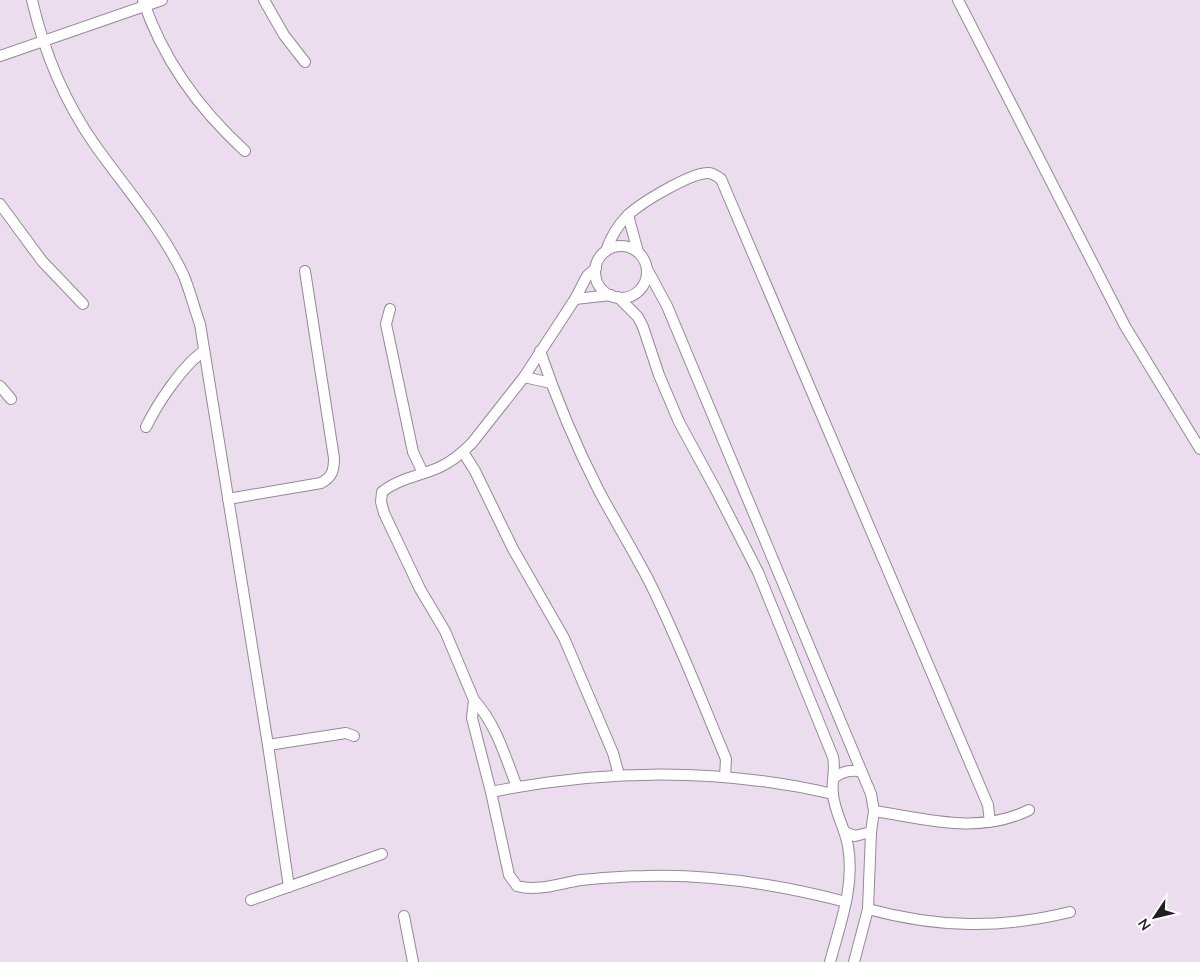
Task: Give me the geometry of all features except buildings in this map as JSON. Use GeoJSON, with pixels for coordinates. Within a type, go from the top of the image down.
{"type":"FeatureCollection","features":[{"type":"Feature","properties":{"kind":"street"},"geometry":{"type":"LineString","coordinates":[[32,0],[42,41],[61,88],[83,126],[166,243],[183,275],[200,324],[268,745],[289,888]]}},
{"type":"Feature","properties":{"kind":"street"},"geometry":{"type":"LineString","coordinates":[[0,56],[144,3],[162,0]]}},
{"type":"Feature","properties":{"kind":"street"},"geometry":{"type":"LineString","coordinates":[[264,0],[284,35],[305,62]]}},
{"type":"Feature","properties":{"kind":"street"},"geometry":{"type":"LineString","coordinates":[[958,0],[1113,304],[1152,372],[1200,449]]}},
{"type":"Feature","properties":{"kind":"street"},"geometry":{"type":"LineString","coordinates":[[144,3],[165,51],[187,88],[214,121],[245,151]]}},
{"type":"Feature","properties":{"kind":"street"},"geometry":{"type":"LineString","coordinates":[[606,251],[611,236],[628,215],[668,188],[706,173],[714,173],[723,184],[988,805],[990,822]]}},
{"type":"Feature","properties":{"kind":"street"},"geometry":{"type":"LineString","coordinates":[[0,204],[42,261],[83,304]]}},
{"type":"Feature","properties":{"kind":"street"},"geometry":{"type":"LineString","coordinates":[[628,215],[638,252],[667,306],[872,794],[874,811],[871,832],[868,909],[854,962]]}},
{"type":"Feature","properties":{"kind":"street"},"geometry":{"type":"LineString","coordinates":[[517,787],[494,729],[485,712],[474,700],[445,631],[408,566],[384,513],[381,502],[382,492],[389,487],[440,467],[463,452],[524,377],[575,299],[587,276],[596,268],[602,255],[612,248],[625,246],[638,252]]}},
{"type":"Feature","properties":{"kind":"street"},"geometry":{"type":"LineString","coordinates":[[596,268],[596,274],[601,287],[638,317],[643,327],[659,375],[679,422],[758,572],[833,757],[833,794],[845,832],[850,860],[850,881],[830,962]]}},
{"type":"Feature","properties":{"kind":"street"},"geometry":{"type":"LineString","coordinates":[[575,299],[631,296],[645,282],[647,269]]}},
{"type":"Feature","properties":{"kind":"street"},"geometry":{"type":"LineString","coordinates":[[228,499],[321,483],[330,478],[334,469],[334,458],[305,271]]}},
{"type":"Feature","properties":{"kind":"street"},"geometry":{"type":"LineString","coordinates":[[390,309],[386,324],[413,452],[423,473]]}},
{"type":"Feature","properties":{"kind":"street"},"geometry":{"type":"LineString","coordinates":[[540,351],[551,383],[599,490],[648,579],[683,652],[726,759],[725,776]]}},
{"type":"Feature","properties":{"kind":"street"},"geometry":{"type":"LineString","coordinates":[[146,427],[152,413],[192,359],[204,352]]}},
{"type":"Feature","properties":{"kind":"street"},"geometry":{"type":"LineString","coordinates":[[524,377],[551,383]]}},
{"type":"Feature","properties":{"kind":"street"},"geometry":{"type":"LineString","coordinates":[[0,386],[11,399]]}},
{"type":"Feature","properties":{"kind":"street"},"geometry":{"type":"LineString","coordinates":[[463,452],[476,471],[513,549],[564,638],[614,753],[619,775]]}},
{"type":"Feature","properties":{"kind":"street"},"geometry":{"type":"LineString","coordinates":[[474,700],[472,718],[492,792],[509,875],[517,886],[524,888],[613,877],[712,877],[778,887],[846,902]]}},
{"type":"Feature","properties":{"kind":"street"},"geometry":{"type":"LineString","coordinates":[[268,745],[346,733],[354,736]]}},
{"type":"Feature","properties":{"kind":"street"},"geometry":{"type":"LineString","coordinates":[[834,777],[850,770],[861,771]]}},
{"type":"Feature","properties":{"kind":"street"},"geometry":{"type":"LineString","coordinates":[[492,792],[517,787],[619,775],[677,774],[725,776],[833,794]]}},
{"type":"Feature","properties":{"kind":"street"},"geometry":{"type":"LineString","coordinates":[[874,811],[950,823],[990,822],[1013,818],[1029,810]]}},
{"type":"Feature","properties":{"kind":"street"},"geometry":{"type":"LineString","coordinates":[[845,832],[861,836],[871,832]]}},
{"type":"Feature","properties":{"kind":"street"},"geometry":{"type":"LineString","coordinates":[[251,900],[382,854]]}},
{"type":"Feature","properties":{"kind":"street"},"geometry":{"type":"LineString","coordinates":[[868,909],[930,922],[971,925],[1021,922],[1070,912]]}},
{"type":"Feature","properties":{"kind":"street"},"geometry":{"type":"LineString","coordinates":[[404,916],[413,962]]}}]}
